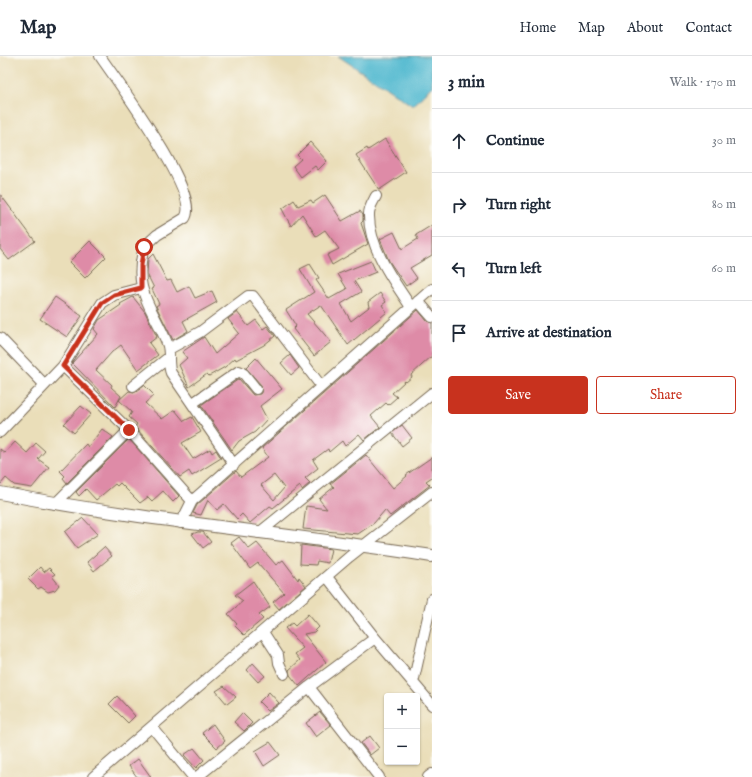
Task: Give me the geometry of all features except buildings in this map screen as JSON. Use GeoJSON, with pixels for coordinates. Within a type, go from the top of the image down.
{"type":"FeatureCollection","features":[{"type":"Feature","properties":{"kind":"street"},"geometry":{"type":"LineString","coordinates":[[100,56],[138,110],[170,162],[183,190],[188,214],[182,221],[157,235],[144,247],[141,265],[141,288],[168,354],[171,373],[193,402],[234,465]]}},
{"type":"Feature","properties":{"kind":"street"},"geometry":{"type":"LineString","coordinates":[[376,196],[369,213],[374,238],[382,262],[415,304],[432,317]]}},
{"type":"Feature","properties":{"kind":"street"},"geometry":{"type":"LineString","coordinates":[[0,432],[63,366],[102,303],[114,295],[141,288]]}},
{"type":"Feature","properties":{"kind":"street"},"geometry":{"type":"LineString","coordinates":[[181,523],[192,501],[432,290]]}},
{"type":"Feature","properties":{"kind":"street"},"geometry":{"type":"LineString","coordinates":[[133,386],[168,354],[248,296],[253,296],[321,386]]}},
{"type":"Feature","properties":{"kind":"street"},"geometry":{"type":"LineString","coordinates":[[0,338],[45,385]]}},
{"type":"Feature","properties":{"kind":"street"},"geometry":{"type":"LineString","coordinates":[[63,366],[129,430],[192,501]]}},
{"type":"Feature","properties":{"kind":"street"},"geometry":{"type":"LineString","coordinates":[[193,402],[239,372],[244,374],[256,389]]}},
{"type":"Feature","properties":{"kind":"street"},"geometry":{"type":"LineString","coordinates":[[259,532],[432,394]]}},
{"type":"Feature","properties":{"kind":"street"},"geometry":{"type":"LineString","coordinates":[[55,504],[129,430]]}},
{"type":"Feature","properties":{"kind":"street"},"geometry":{"type":"LineString","coordinates":[[93,777],[364,545],[432,492]]}},
{"type":"Feature","properties":{"kind":"street"},"geometry":{"type":"LineString","coordinates":[[0,493],[55,504],[181,523],[364,545],[432,556]]}},
{"type":"Feature","properties":{"kind":"street"},"geometry":{"type":"LineString","coordinates":[[327,577],[375,638],[432,704]]}},
{"type":"Feature","properties":{"kind":"street"},"geometry":{"type":"LineString","coordinates":[[413,683],[432,599]]}},
{"type":"Feature","properties":{"kind":"street"},"geometry":{"type":"LineString","coordinates":[[263,632],[278,655],[279,663],[284,674]]}},
{"type":"Feature","properties":{"kind":"street"},"geometry":{"type":"LineString","coordinates":[[197,777],[309,687],[375,638]]}},
{"type":"Feature","properties":{"kind":"street"},"geometry":{"type":"LineString","coordinates":[[309,687],[379,777]]}},
{"type":"Feature","properties":{"kind":"street"},"geometry":{"type":"LineString","coordinates":[[152,727],[193,777]]}},
{"type":"Feature","properties":{"kind":"street"},"geometry":{"type":"LineString","coordinates":[[428,777],[432,774]]}},
{"type":"Feature","properties":{"kind":"water"},"geometry":{"type":"Polygon","coordinates":[[[338,56],[432,56],[432,86],[413,106],[338,56]]]}},
{"type":"Feature","properties":{"kind":"route"},"geometry":{"type":"LineString","coordinates":[[129,430],[63,366],[97,310],[106,299],[114,295],[141,288],[141,265],[144,247]]}}]}
